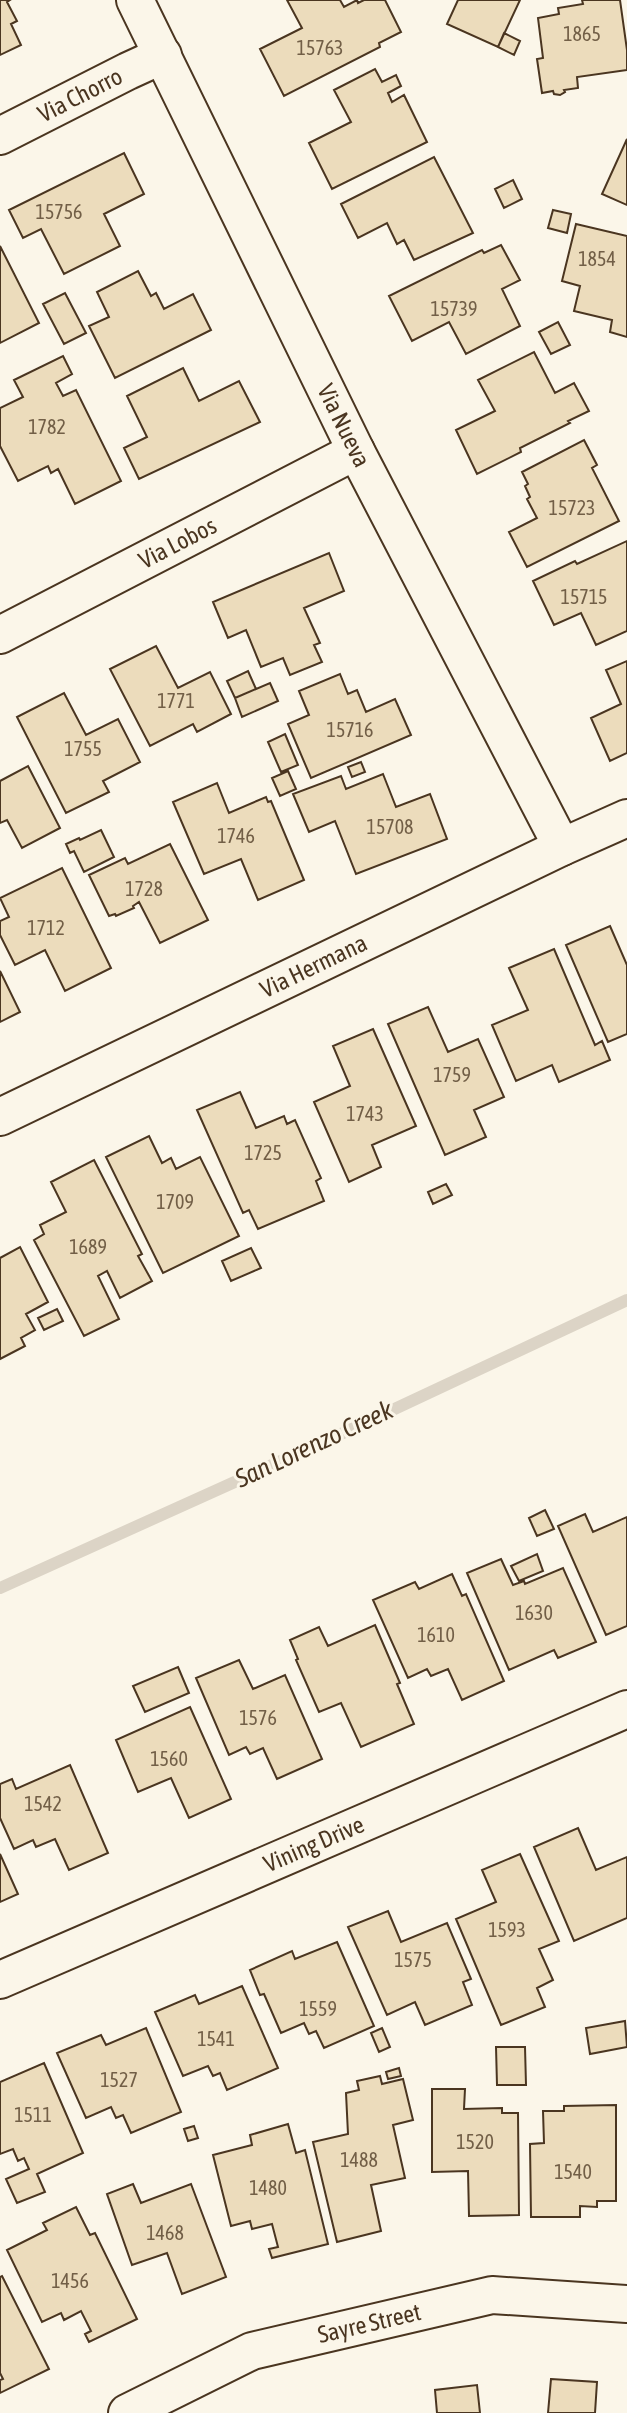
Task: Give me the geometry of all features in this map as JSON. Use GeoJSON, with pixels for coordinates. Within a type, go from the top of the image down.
{"type":"FeatureCollection","features":[{"type":"Feature","properties":{"kind":"street","name":"Via Nueva"},"geometry":{"type":"LineString","coordinates":[[135,0],[356,451],[562,847]]}},
{"type":"Feature","properties":{"kind":"street","name":"Via Chorro"},"geometry":{"type":"LineString","coordinates":[[0,136],[163,55]]}},
{"type":"Feature","properties":{"kind":"street","name":"Via Lobos"},"geometry":{"type":"LineString","coordinates":[[0,635],[356,451]]}},
{"type":"Feature","properties":{"kind":"street","name":"Via Hermana"},"geometry":{"type":"LineString","coordinates":[[0,1117],[627,818]]}},
{"type":"Feature","properties":{"kind":"street","name":"Vining Drive"},"geometry":{"type":"LineString","coordinates":[[0,1980],[627,1709]]}},
{"type":"Feature","properties":{"kind":"street","name":"Sayre Street"},"geometry":{"type":"LineString","coordinates":[[127,2413],[252,2351],[492,2295],[627,2304]]}},
{"type":"Feature","properties":{"kind":"building"},"geometry":{"type":"Polygon","coordinates":[[[0,0],[10,0],[7,2],[17,21],[11,24],[21,45],[0,55],[0,0]]]}},
{"type":"Feature","properties":{"kind":"building"},"geometry":{"type":"Polygon","coordinates":[[[287,0],[340,0],[344,7],[357,0],[358,3],[385,0],[401,32],[379,43],[380,47],[284,96],[260,49],[302,28],[287,0]]]}},
{"type":"Feature","properties":{"kind":"building"},"geometry":{"type":"Polygon","coordinates":[[[458,0],[520,0],[498,47],[447,24],[458,0]]]}},
{"type":"Feature","properties":{"kind":"building"},"geometry":{"type":"Polygon","coordinates":[[[582,0],[620,0],[627,70],[577,77],[578,88],[564,90],[560,95],[553,91],[542,93],[537,59],[543,58],[538,18],[559,14],[558,8],[583,4],[582,0]]]}},
{"type":"Feature","properties":{"kind":"building"},"geometry":{"type":"Polygon","coordinates":[[[504,33],[520,41],[514,55],[498,47],[504,33]]]}},
{"type":"Feature","properties":{"kind":"building"},"geometry":{"type":"Polygon","coordinates":[[[375,69],[382,82],[396,75],[401,86],[388,93],[392,102],[404,95],[427,142],[332,189],[309,143],[351,122],[334,90],[375,69]]]}},
{"type":"Feature","properties":{"kind":"building"},"geometry":{"type":"Polygon","coordinates":[[[627,139],[627,205],[602,194],[627,139]]]}},
{"type":"Feature","properties":{"kind":"building"},"geometry":{"type":"Polygon","coordinates":[[[124,153],[144,194],[104,214],[120,246],[64,274],[41,229],[23,238],[9,210],[124,153]]]}},
{"type":"Feature","properties":{"kind":"building"},"geometry":{"type":"Polygon","coordinates":[[[434,157],[473,233],[414,260],[404,240],[397,244],[387,223],[358,238],[341,204],[434,157]]]}},
{"type":"Feature","properties":{"kind":"building"},"geometry":{"type":"Polygon","coordinates":[[[513,180],[522,199],[504,208],[495,189],[513,180]]]}},
{"type":"Feature","properties":{"kind":"building"},"geometry":{"type":"Polygon","coordinates":[[[553,210],[571,214],[567,233],[548,228],[553,210]]]}},
{"type":"Feature","properties":{"kind":"building"},"geometry":{"type":"Polygon","coordinates":[[[576,224],[627,236],[627,337],[610,332],[612,320],[574,311],[580,286],[562,281],[576,224]]]}},
{"type":"Feature","properties":{"kind":"building"},"geometry":{"type":"Polygon","coordinates":[[[501,245],[520,280],[502,289],[520,326],[466,354],[449,322],[412,341],[389,296],[482,250],[484,253],[501,245]]]}},
{"type":"Feature","properties":{"kind":"building"},"geometry":{"type":"Polygon","coordinates":[[[0,246],[39,323],[0,343],[0,246]]]}},
{"type":"Feature","properties":{"kind":"building"},"geometry":{"type":"Polygon","coordinates":[[[138,271],[151,296],[156,293],[164,309],[193,294],[211,330],[115,378],[89,326],[109,317],[97,292],[138,271]]]}},
{"type":"Feature","properties":{"kind":"building"},"geometry":{"type":"Polygon","coordinates":[[[65,293],[86,333],[64,344],[43,304],[65,293]]]}},
{"type":"Feature","properties":{"kind":"building"},"geometry":{"type":"Polygon","coordinates":[[[558,322],[570,345],[551,354],[539,332],[558,322]]]}},
{"type":"Feature","properties":{"kind":"building"},"geometry":{"type":"Polygon","coordinates":[[[534,352],[555,393],[574,383],[589,411],[477,474],[456,430],[495,411],[478,380],[534,352]]]}},
{"type":"Feature","properties":{"kind":"building"},"geometry":{"type":"Polygon","coordinates":[[[63,356],[72,374],[56,383],[63,396],[76,390],[121,481],[75,504],[58,469],[51,473],[48,466],[18,481],[0,446],[0,408],[23,397],[14,380],[63,356]]]}},
{"type":"Feature","properties":{"kind":"building"},"geometry":{"type":"Polygon","coordinates":[[[183,368],[199,401],[239,381],[260,422],[139,479],[124,448],[147,437],[127,396],[183,368]]]}},
{"type":"Feature","properties":{"kind":"building"},"geometry":{"type":"Polygon","coordinates":[[[584,440],[597,465],[592,468],[619,521],[527,567],[509,532],[537,518],[527,499],[530,497],[525,486],[528,484],[522,472],[584,440]]]}},
{"type":"Feature","properties":{"kind":"building"},"geometry":{"type":"Polygon","coordinates":[[[627,541],[627,631],[596,645],[581,613],[554,625],[533,581],[627,541]]]}},
{"type":"Feature","properties":{"kind":"building"},"geometry":{"type":"Polygon","coordinates":[[[329,553],[344,591],[304,608],[320,643],[314,645],[322,662],[290,675],[283,658],[261,667],[246,630],[228,638],[213,602],[329,553]]]}},
{"type":"Feature","properties":{"kind":"building"},"geometry":{"type":"Polygon","coordinates":[[[156,646],[178,688],[210,672],[231,714],[197,732],[193,724],[150,746],[110,669],[156,646]]]}},
{"type":"Feature","properties":{"kind":"building"},"geometry":{"type":"Polygon","coordinates":[[[627,661],[627,753],[610,761],[591,718],[621,704],[606,670],[627,661]]]}},
{"type":"Feature","properties":{"kind":"building"},"geometry":{"type":"Polygon","coordinates":[[[248,671],[256,689],[235,698],[227,681],[248,671]]]}},
{"type":"Feature","properties":{"kind":"building"},"geometry":{"type":"Polygon","coordinates":[[[340,674],[348,694],[357,690],[366,712],[395,699],[411,735],[311,778],[288,724],[309,715],[299,691],[340,674]]]}},
{"type":"Feature","properties":{"kind":"building"},"geometry":{"type":"Polygon","coordinates":[[[270,683],[278,701],[242,717],[235,698],[270,683]]]}},
{"type":"Feature","properties":{"kind":"building"},"geometry":{"type":"Polygon","coordinates":[[[64,693],[86,735],[118,719],[140,762],[103,781],[109,792],[66,813],[17,717],[64,693]]]}},
{"type":"Feature","properties":{"kind":"building"},"geometry":{"type":"Polygon","coordinates":[[[285,734],[298,765],[281,772],[268,742],[285,734]]]}},
{"type":"Feature","properties":{"kind":"building"},"geometry":{"type":"Polygon","coordinates":[[[361,762],[365,772],[352,777],[348,767],[361,762]]]}},
{"type":"Feature","properties":{"kind":"building"},"geometry":{"type":"Polygon","coordinates":[[[28,766],[60,828],[22,848],[7,820],[0,823],[0,781],[28,766]]]}},
{"type":"Feature","properties":{"kind":"building"},"geometry":{"type":"Polygon","coordinates":[[[288,771],[296,789],[280,796],[272,778],[288,771]]]}},
{"type":"Feature","properties":{"kind":"building"},"geometry":{"type":"Polygon","coordinates":[[[383,774],[396,807],[430,794],[447,839],[356,874],[335,821],[309,832],[293,794],[341,776],[346,789],[383,774]]]}},
{"type":"Feature","properties":{"kind":"building"},"geometry":{"type":"Polygon","coordinates":[[[217,783],[229,813],[266,797],[268,802],[271,801],[304,880],[258,900],[241,859],[204,874],[173,802],[217,783]]]}},
{"type":"Feature","properties":{"kind":"building"},"geometry":{"type":"Polygon","coordinates":[[[101,830],[114,857],[84,872],[74,851],[70,853],[66,844],[101,830]]]}},
{"type":"Feature","properties":{"kind":"building"},"geometry":{"type":"Polygon","coordinates":[[[170,844],[208,920],[160,943],[139,902],[134,908],[109,916],[89,875],[125,858],[128,864],[170,844]]]}},
{"type":"Feature","properties":{"kind":"building"},"geometry":{"type":"Polygon","coordinates":[[[62,868],[111,968],[65,991],[45,950],[15,965],[0,935],[0,921],[9,917],[0,898],[62,868]]]}},
{"type":"Feature","properties":{"kind":"building"},"geometry":{"type":"Polygon","coordinates":[[[610,926],[627,965],[627,1034],[608,1042],[566,945],[610,926]]]}},
{"type":"Feature","properties":{"kind":"building"},"geometry":{"type":"Polygon","coordinates":[[[554,949],[595,1045],[602,1041],[610,1060],[559,1082],[552,1065],[516,1081],[492,1025],[528,1010],[509,968],[554,949]]]}},
{"type":"Feature","properties":{"kind":"building"},"geometry":{"type":"Polygon","coordinates":[[[0,971],[20,1012],[0,1022],[0,971]]]}},
{"type":"Feature","properties":{"kind":"building"},"geometry":{"type":"Polygon","coordinates":[[[428,1007],[448,1052],[478,1039],[504,1097],[474,1110],[486,1137],[445,1155],[388,1024],[428,1007]]]}},
{"type":"Feature","properties":{"kind":"building"},"geometry":{"type":"Polygon","coordinates":[[[373,1029],[416,1126],[372,1145],[381,1167],[349,1182],[314,1102],[350,1086],[333,1046],[373,1029]]]}},
{"type":"Feature","properties":{"kind":"building"},"geometry":{"type":"Polygon","coordinates":[[[240,1092],[256,1128],[284,1116],[287,1124],[295,1120],[321,1178],[316,1181],[324,1201],[258,1229],[249,1210],[243,1213],[197,1110],[240,1092]]]}},
{"type":"Feature","properties":{"kind":"building"},"geometry":{"type":"Polygon","coordinates":[[[149,1136],[162,1163],[171,1158],[176,1169],[200,1157],[239,1236],[163,1273],[106,1157],[149,1136]]]}},
{"type":"Feature","properties":{"kind":"building"},"geometry":{"type":"Polygon","coordinates":[[[94,1160],[142,1254],[138,1256],[152,1281],[120,1298],[107,1271],[98,1276],[119,1319],[84,1336],[34,1240],[44,1234],[40,1225],[66,1212],[51,1182],[94,1160]]]}},
{"type":"Feature","properties":{"kind":"building"},"geometry":{"type":"Polygon","coordinates":[[[446,1184],[452,1195],[433,1204],[428,1192],[446,1184]]]}},
{"type":"Feature","properties":{"kind":"building"},"geometry":{"type":"Polygon","coordinates":[[[20,1247],[48,1302],[26,1314],[35,1330],[21,1338],[25,1346],[0,1359],[0,1258],[20,1247]]]}},
{"type":"Feature","properties":{"kind":"building"},"geometry":{"type":"Polygon","coordinates":[[[251,1248],[261,1268],[231,1281],[222,1261],[251,1248]]]}},
{"type":"Feature","properties":{"kind":"building"},"geometry":{"type":"Polygon","coordinates":[[[57,1309],[63,1321],[44,1330],[38,1318],[57,1309]]]}},
{"type":"Feature","properties":{"kind":"building"},"geometry":{"type":"Polygon","coordinates":[[[545,1510],[554,1529],[537,1536],[529,1518],[545,1510]]]}},
{"type":"Feature","properties":{"kind":"building"},"geometry":{"type":"Polygon","coordinates":[[[585,1514],[593,1532],[627,1517],[627,1626],[606,1635],[558,1526],[585,1514]]]}},
{"type":"Feature","properties":{"kind":"building"},"geometry":{"type":"Polygon","coordinates":[[[537,1554],[543,1571],[519,1581],[511,1566],[537,1554]]]}},
{"type":"Feature","properties":{"kind":"building"},"geometry":{"type":"Polygon","coordinates":[[[501,1559],[513,1585],[524,1581],[525,1584],[563,1568],[596,1642],[558,1658],[554,1650],[509,1670],[467,1573],[501,1559]]]}},
{"type":"Feature","properties":{"kind":"building"},"geometry":{"type":"Polygon","coordinates":[[[452,1574],[462,1596],[466,1594],[504,1681],[462,1700],[448,1669],[431,1676],[427,1669],[408,1678],[373,1600],[415,1582],[419,1589],[452,1574]]]}},
{"type":"Feature","properties":{"kind":"building"},"geometry":{"type":"Polygon","coordinates":[[[375,1625],[414,1724],[361,1747],[341,1703],[319,1712],[290,1640],[319,1627],[328,1646],[375,1625]]]}},
{"type":"Feature","properties":{"kind":"building"},"geometry":{"type":"Polygon","coordinates":[[[239,1660],[253,1689],[285,1675],[322,1759],[277,1779],[263,1748],[250,1754],[246,1747],[229,1755],[196,1678],[239,1660]]]}},
{"type":"Feature","properties":{"kind":"building"},"geometry":{"type":"Polygon","coordinates":[[[178,1667],[189,1693],[145,1712],[133,1686],[178,1667]]]}},
{"type":"Feature","properties":{"kind":"building"},"geometry":{"type":"Polygon","coordinates":[[[190,1707],[231,1799],[189,1818],[171,1778],[138,1792],[116,1740],[190,1707]]]}},
{"type":"Feature","properties":{"kind":"building"},"geometry":{"type":"Polygon","coordinates":[[[70,1765],[108,1853],[69,1870],[55,1839],[36,1847],[33,1840],[14,1849],[0,1818],[0,1784],[12,1779],[16,1789],[70,1765]]]}},
{"type":"Feature","properties":{"kind":"building"},"geometry":{"type":"Polygon","coordinates":[[[578,1828],[596,1870],[627,1857],[627,1918],[574,1941],[534,1847],[578,1828]]]}},
{"type":"Feature","properties":{"kind":"building"},"geometry":{"type":"Polygon","coordinates":[[[0,1854],[18,1894],[0,1902],[0,1854]]]}},
{"type":"Feature","properties":{"kind":"building"},"geometry":{"type":"Polygon","coordinates":[[[520,1854],[559,1941],[539,1949],[553,1980],[537,1988],[545,2007],[501,2025],[456,1919],[496,1902],[482,1870],[520,1854]]]}},
{"type":"Feature","properties":{"kind":"building"},"geometry":{"type":"Polygon","coordinates":[[[388,1911],[401,1942],[447,1923],[471,1979],[463,1982],[472,2005],[425,2025],[415,2002],[387,2015],[348,1927],[388,1911]]]}},
{"type":"Feature","properties":{"kind":"building"},"geometry":{"type":"Polygon","coordinates":[[[337,1942],[374,2026],[324,2048],[316,2031],[309,2034],[304,2023],[281,2033],[250,1970],[292,1951],[295,1959],[337,1942]]]}},
{"type":"Feature","properties":{"kind":"building"},"geometry":{"type":"Polygon","coordinates":[[[242,1986],[278,2068],[227,2090],[220,2073],[213,2076],[208,2066],[183,2076],[155,2012],[195,1995],[199,2004],[242,1986]]]}},
{"type":"Feature","properties":{"kind":"building"},"geometry":{"type":"Polygon","coordinates":[[[625,2021],[627,2047],[590,2054],[586,2028],[625,2021]]]}},
{"type":"Feature","properties":{"kind":"building"},"geometry":{"type":"Polygon","coordinates":[[[146,2028],[181,2112],[131,2133],[123,2115],[116,2118],[111,2107],[86,2118],[57,2053],[101,2035],[106,2045],[146,2028]]]}},
{"type":"Feature","properties":{"kind":"building"},"geometry":{"type":"Polygon","coordinates":[[[382,2028],[390,2047],[379,2052],[371,2033],[382,2028]]]}},
{"type":"Feature","properties":{"kind":"building"},"geometry":{"type":"Polygon","coordinates":[[[496,2047],[525,2047],[526,2085],[497,2085],[496,2047]]]}},
{"type":"Feature","properties":{"kind":"building"},"geometry":{"type":"Polygon","coordinates":[[[44,2063],[83,2153],[37,2174],[45,2192],[17,2203],[6,2179],[29,2169],[24,2158],[18,2161],[13,2149],[0,2154],[0,2082],[44,2063]]]}},
{"type":"Feature","properties":{"kind":"building"},"geometry":{"type":"Polygon","coordinates":[[[399,2068],[401,2076],[388,2079],[386,2072],[399,2068]]]}},
{"type":"Feature","properties":{"kind":"building"},"geometry":{"type":"Polygon","coordinates":[[[380,2076],[382,2084],[403,2079],[413,2120],[393,2125],[405,2178],[371,2185],[381,2231],[337,2242],[313,2142],[348,2134],[346,2093],[359,2090],[357,2081],[380,2076]]]}},
{"type":"Feature","properties":{"kind":"building"},"geometry":{"type":"Polygon","coordinates":[[[432,2089],[465,2089],[464,2109],[502,2108],[502,2113],[518,2113],[519,2215],[469,2216],[468,2171],[432,2172],[432,2089]]]}},
{"type":"Feature","properties":{"kind":"building"},"geometry":{"type":"Polygon","coordinates":[[[616,2105],[616,2201],[597,2201],[597,2207],[580,2206],[580,2217],[531,2217],[530,2144],[544,2143],[543,2111],[564,2111],[564,2106],[616,2105]]]}},
{"type":"Feature","properties":{"kind":"building"},"geometry":{"type":"Polygon","coordinates":[[[288,2124],[296,2153],[305,2150],[328,2244],[272,2258],[269,2249],[278,2247],[272,2224],[252,2229],[250,2221],[231,2226],[213,2155],[252,2145],[250,2135],[288,2124]]]}},
{"type":"Feature","properties":{"kind":"building"},"geometry":{"type":"Polygon","coordinates":[[[194,2126],[198,2138],[188,2141],[184,2129],[194,2126]]]}},
{"type":"Feature","properties":{"kind":"building"},"geometry":{"type":"Polygon","coordinates":[[[133,2184],[141,2203],[191,2184],[226,2277],[182,2294],[167,2253],[132,2265],[107,2194],[133,2184]]]}},
{"type":"Feature","properties":{"kind":"building"},"geometry":{"type":"Polygon","coordinates":[[[76,2207],[90,2235],[95,2233],[137,2319],[89,2342],[85,2334],[91,2331],[81,2311],[64,2320],[61,2313],[42,2322],[7,2250],[47,2230],[43,2223],[76,2207]]]}},
{"type":"Feature","properties":{"kind":"building"},"geometry":{"type":"Polygon","coordinates":[[[2,2276],[49,2369],[0,2393],[0,2380],[3,2379],[0,2373],[2,2276]]]}},
{"type":"Feature","properties":{"kind":"building"},"geometry":{"type":"Polygon","coordinates":[[[551,2379],[597,2382],[595,2413],[548,2413],[551,2379]]]}},
{"type":"Feature","properties":{"kind":"building"},"geometry":{"type":"Polygon","coordinates":[[[477,2385],[480,2413],[437,2413],[435,2390],[477,2385]]]}},
{"type":"Feature","properties":{"kind":"waterway","name":"San Lorenzo Creek"},"geometry":{"type":"LineString","coordinates":[[0,1588],[627,1300]]}}]}
